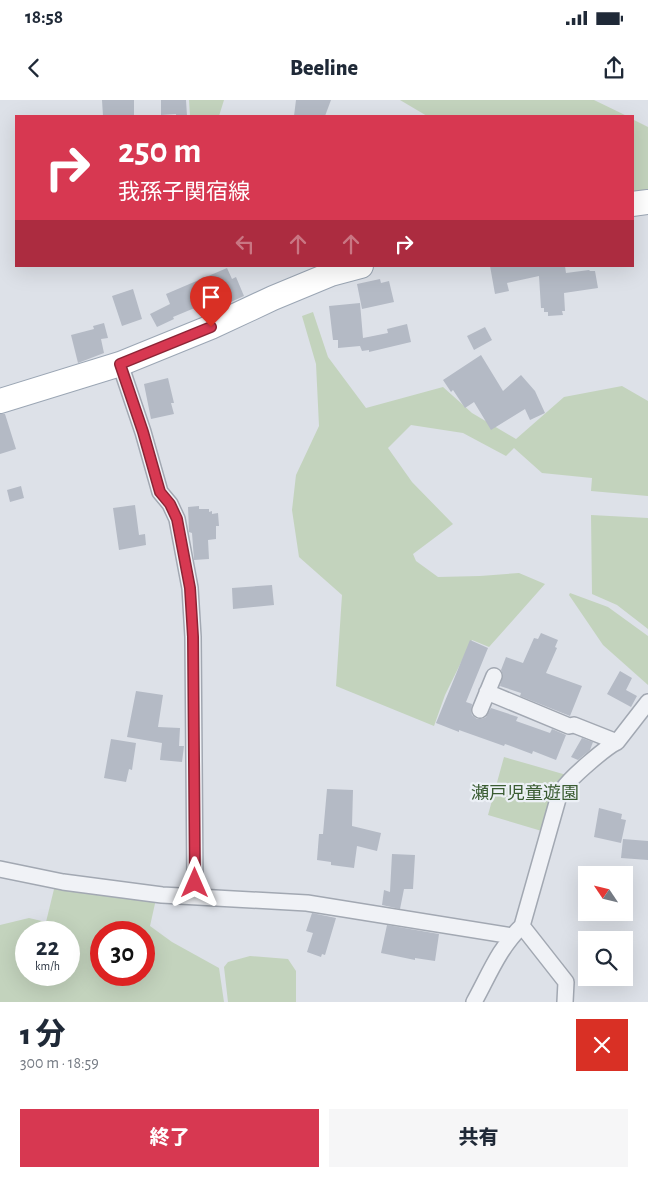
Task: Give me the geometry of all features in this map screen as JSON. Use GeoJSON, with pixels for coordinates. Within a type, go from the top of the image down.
{"type":"FeatureCollection","features":[{"type":"Feature","properties":{"kind":"main road"},"geometry":{"type":"LineString","coordinates":[[634,204],[648,202]]}},
{"type":"Feature","properties":{"kind":"main road"},"geometry":{"type":"LineString","coordinates":[[0,401],[120,364],[211,327],[331,274],[357,267]]}},
{"type":"Feature","properties":{"kind":"street"},"geometry":{"type":"LineString","coordinates":[[120,364],[143,432],[160,492],[170,504],[177,519],[190,588],[193,637],[195,883],[199,896]]}},
{"type":"Feature","properties":{"kind":"street"},"geometry":{"type":"LineString","coordinates":[[480,710],[494,676]]}},
{"type":"Feature","properties":{"kind":"street"},"geometry":{"type":"LineString","coordinates":[[487,692],[568,726],[574,725],[617,742]]}},
{"type":"Feature","properties":{"kind":"street"},"geometry":{"type":"LineString","coordinates":[[474,1002],[496,958],[517,931],[558,799],[564,788],[582,769],[610,745],[617,742],[648,702]]}},
{"type":"Feature","properties":{"kind":"street"},"geometry":{"type":"LineString","coordinates":[[0,869],[63,882],[162,894],[307,903],[517,931],[566,982],[565,1002]]}},
{"type":"Feature","properties":{"kind":"green space"},"geometry":{"type":"Polygon","coordinates":[[[189,100],[224,100],[219,115],[190,115],[189,100]]]}},
{"type":"Feature","properties":{"kind":"green space"},"geometry":{"type":"Polygon","coordinates":[[[400,100],[594,100],[625,115],[425,115],[400,100]]]}},
{"type":"Feature","properties":{"kind":"green space"},"geometry":{"type":"Polygon","coordinates":[[[634,120],[648,127],[648,193],[634,192],[634,120]]]}},
{"type":"Feature","properties":{"kind":"green space"},"geometry":{"type":"Polygon","coordinates":[[[313,312],[328,357],[366,408],[443,387],[472,413],[516,439],[564,397],[622,386],[648,401],[648,496],[591,491],[592,478],[542,473],[514,448],[506,456],[463,433],[411,425],[388,448],[412,482],[453,524],[413,554],[416,561],[438,577],[519,573],[545,584],[489,647],[472,640],[445,695],[434,726],[336,686],[342,595],[299,557],[292,510],[296,475],[319,426],[316,364],[302,316],[313,312]]]}},
{"type":"Feature","properties":{"kind":"green space"},"geometry":{"type":"Polygon","coordinates":[[[591,515],[648,518],[648,629],[617,605],[592,594],[591,515]]]}},
{"type":"Feature","properties":{"kind":"green space"},"geometry":{"type":"Polygon","coordinates":[[[570,593],[608,607],[648,636],[648,685],[603,645],[569,595],[570,593]]]}},
{"type":"Feature","properties":{"kind":"green space","name":"瀬戸児童遊園"},"geometry":{"type":"Polygon","coordinates":[[[504,757],[570,776],[545,832],[488,815],[504,757]]]}},
{"type":"Feature","properties":{"kind":"green space"},"geometry":{"type":"Polygon","coordinates":[[[55,885],[156,899],[151,921],[90,921],[90,986],[155,986],[155,930],[172,942],[219,968],[224,1002],[0,1002],[0,925],[15,921],[15,986],[80,986],[80,921],[46,921],[55,885]]]}},
{"type":"Feature","properties":{"kind":"green space"},"geometry":{"type":"Polygon","coordinates":[[[29,918],[42,921],[17,921],[29,918]]]}},
{"type":"Feature","properties":{"kind":"green space"},"geometry":{"type":"Polygon","coordinates":[[[250,956],[288,959],[296,971],[296,1002],[228,1002],[224,967],[228,962],[250,956]]]}},
{"type":"Feature","properties":{"kind":"building"},"geometry":{"type":"Polygon","coordinates":[[[102,100],[134,100],[134,115],[103,115],[102,100]]]}},
{"type":"Feature","properties":{"kind":"building"},"geometry":{"type":"Polygon","coordinates":[[[161,100],[186,100],[187,115],[161,115],[161,100]]]}},
{"type":"Feature","properties":{"kind":"building"},"geometry":{"type":"Polygon","coordinates":[[[296,100],[331,100],[325,115],[294,115],[296,100]]]}},
{"type":"Feature","properties":{"kind":"building"},"geometry":{"type":"Polygon","coordinates":[[[490,267],[565,267],[566,273],[595,271],[598,288],[564,293],[565,311],[562,311],[563,315],[548,316],[548,312],[544,312],[544,308],[541,308],[539,276],[507,283],[509,291],[495,294],[490,267]]]}},
{"type":"Feature","properties":{"kind":"building"},"geometry":{"type":"Polygon","coordinates":[[[227,268],[232,279],[236,277],[244,296],[224,305],[218,291],[195,302],[197,307],[173,317],[174,319],[157,327],[150,314],[170,304],[166,294],[227,268]]]}},
{"type":"Feature","properties":{"kind":"building"},"geometry":{"type":"Polygon","coordinates":[[[380,279],[381,283],[389,281],[394,302],[362,309],[357,284],[380,279]]]}},
{"type":"Feature","properties":{"kind":"building"},"geometry":{"type":"Polygon","coordinates":[[[133,289],[142,319],[122,326],[112,296],[133,289]]]}},
{"type":"Feature","properties":{"kind":"building"},"geometry":{"type":"Polygon","coordinates":[[[360,303],[363,338],[388,333],[387,329],[407,324],[411,342],[369,352],[369,350],[362,351],[360,346],[338,348],[338,340],[333,340],[329,306],[360,303]]]}},
{"type":"Feature","properties":{"kind":"building"},"geometry":{"type":"Polygon","coordinates":[[[104,323],[108,338],[101,339],[104,353],[78,363],[71,335],[94,329],[93,326],[104,323]]]}},
{"type":"Feature","properties":{"kind":"building"},"geometry":{"type":"Polygon","coordinates":[[[485,327],[492,340],[474,350],[467,336],[485,327]]]}},
{"type":"Feature","properties":{"kind":"building"},"geometry":{"type":"Polygon","coordinates":[[[481,355],[503,391],[521,375],[535,391],[545,413],[530,420],[525,409],[491,430],[474,402],[465,408],[453,390],[451,392],[443,380],[481,355]]]}},
{"type":"Feature","properties":{"kind":"building"},"geometry":{"type":"Polygon","coordinates":[[[168,378],[174,403],[171,403],[174,414],[151,419],[144,384],[168,378]]]}},
{"type":"Feature","properties":{"kind":"building"},"geometry":{"type":"Polygon","coordinates":[[[0,414],[5,414],[16,449],[0,454],[0,414]]]}},
{"type":"Feature","properties":{"kind":"building"},"geometry":{"type":"Polygon","coordinates":[[[21,486],[24,498],[10,502],[7,490],[21,486]]]}},
{"type":"Feature","properties":{"kind":"building"},"geometry":{"type":"Polygon","coordinates":[[[135,505],[139,535],[145,534],[146,545],[119,550],[113,508],[135,505]]]}},
{"type":"Feature","properties":{"kind":"building"},"geometry":{"type":"Polygon","coordinates":[[[199,506],[199,509],[209,509],[209,512],[212,511],[212,514],[218,513],[219,526],[216,526],[216,539],[208,540],[209,559],[194,560],[192,533],[189,532],[188,507],[199,506]]]}},
{"type":"Feature","properties":{"kind":"building"},"geometry":{"type":"Polygon","coordinates":[[[272,585],[274,605],[233,609],[232,588],[272,585]]]}},
{"type":"Feature","properties":{"kind":"building"},"geometry":{"type":"Polygon","coordinates":[[[541,633],[558,640],[555,647],[557,648],[546,673],[582,686],[570,716],[520,696],[521,693],[500,686],[503,675],[501,670],[506,657],[523,663],[534,638],[538,639],[541,633]]]}},
{"type":"Feature","properties":{"kind":"building"},"geometry":{"type":"Polygon","coordinates":[[[470,640],[488,648],[466,702],[472,704],[472,715],[477,719],[482,719],[486,717],[491,708],[518,717],[516,721],[550,733],[552,729],[566,735],[556,760],[533,751],[532,754],[505,744],[504,746],[436,723],[470,640]]]}},
{"type":"Feature","properties":{"kind":"building"},"geometry":{"type":"Polygon","coordinates":[[[620,671],[632,678],[626,690],[637,696],[631,707],[607,694],[620,671]]]}},
{"type":"Feature","properties":{"kind":"building"},"geometry":{"type":"Polygon","coordinates":[[[136,691],[163,695],[158,727],[180,728],[179,746],[184,746],[182,762],[160,760],[162,743],[127,737],[136,691]]]}},
{"type":"Feature","properties":{"kind":"building"},"geometry":{"type":"Polygon","coordinates":[[[582,738],[593,742],[590,750],[578,760],[571,757],[582,738]]]}},
{"type":"Feature","properties":{"kind":"building"},"geometry":{"type":"Polygon","coordinates":[[[111,739],[136,743],[132,770],[129,769],[126,782],[104,778],[111,739]]]}},
{"type":"Feature","properties":{"kind":"building"},"geometry":{"type":"Polygon","coordinates":[[[327,789],[353,790],[352,826],[381,833],[377,851],[357,846],[354,868],[331,865],[331,862],[317,860],[319,834],[323,834],[327,789]]]}},
{"type":"Feature","properties":{"kind":"building"},"geometry":{"type":"Polygon","coordinates":[[[599,808],[622,814],[621,819],[626,820],[621,843],[594,837],[599,808]]]}},
{"type":"Feature","properties":{"kind":"building"},"geometry":{"type":"Polygon","coordinates":[[[623,839],[648,841],[648,860],[621,858],[623,839]]]}},
{"type":"Feature","properties":{"kind":"building"},"geometry":{"type":"Polygon","coordinates":[[[392,854],[415,855],[413,889],[404,889],[400,909],[382,905],[384,890],[390,892],[392,854]]]}},
{"type":"Feature","properties":{"kind":"building"},"geometry":{"type":"Polygon","coordinates":[[[312,913],[336,918],[325,955],[322,954],[321,957],[307,952],[313,933],[306,931],[312,913]]]}},
{"type":"Feature","properties":{"kind":"building"},"geometry":{"type":"Polygon","coordinates":[[[387,925],[439,934],[435,961],[415,958],[415,960],[381,953],[387,925]]]}},
{"type":"Feature","properties":{"kind":"route"},"geometry":{"type":"LineString","coordinates":[[195,883],[193,637],[190,588],[177,519],[170,504],[160,492],[143,432],[120,364],[211,327]]}}]}
